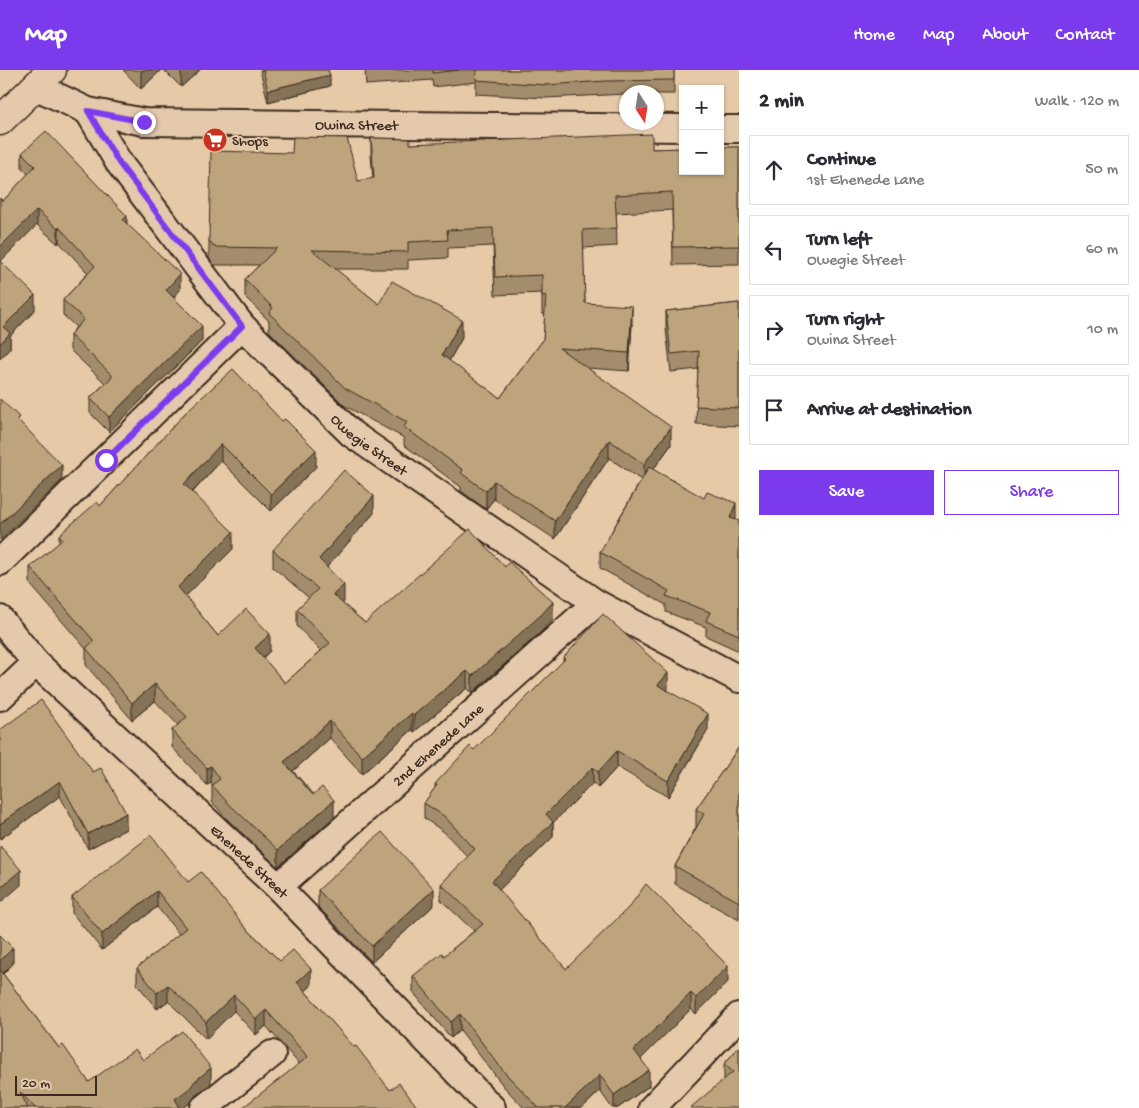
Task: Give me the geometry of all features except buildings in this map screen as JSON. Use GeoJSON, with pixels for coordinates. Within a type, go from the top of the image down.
{"type":"FeatureCollection","features":[{"type":"Feature","properties":{"kind":"main road"},"geometry":{"type":"LineString","coordinates":[[0,121],[44,78]]}},
{"type":"Feature","properties":{"kind":"street","name":"Owina Street"},"geometry":{"type":"LineString","coordinates":[[44,78],[88,111],[144,122],[679,128]]}},
{"type":"Feature","properties":{"kind":"street","name":"Owegie Street"},"geometry":{"type":"LineString","coordinates":[[88,111],[119,163],[242,326],[352,434],[596,603],[739,679]]}},
{"type":"Feature","properties":{"kind":"street"},"geometry":{"type":"LineString","coordinates":[[724,128],[739,129]]}},
{"type":"Feature","properties":{"kind":"street"},"geometry":{"type":"LineString","coordinates":[[0,562],[242,326]]}},
{"type":"Feature","properties":{"kind":"street","name":"2nd Ehenede Lane"},"geometry":{"type":"LineString","coordinates":[[278,887],[596,603]]}},
{"type":"Feature","properties":{"kind":"street","name":"Ehenede Street"},"geometry":{"type":"LineString","coordinates":[[0,619],[36,663],[278,887],[492,1108]]}},
{"type":"Feature","properties":{"kind":"street"},"geometry":{"type":"LineString","coordinates":[[0,697],[36,663]]}},
{"type":"Feature","properties":{"kind":"street"},"geometry":{"type":"LineString","coordinates":[[652,1108],[739,1016]]}},
{"type":"Feature","properties":{"kind":"street"},"geometry":{"type":"LineString","coordinates":[[204,1108],[272,1054]]}},
{"type":"Feature","properties":{"kind":"place","name":"Shops"},"geometry":{"type":"Point","coordinates":[215,140]}},
{"type":"Feature","properties":{"kind":"route"},"geometry":{"type":"LineString","coordinates":[[106,460],[242,326],[119,163],[88,111],[144,122]]}}]}
